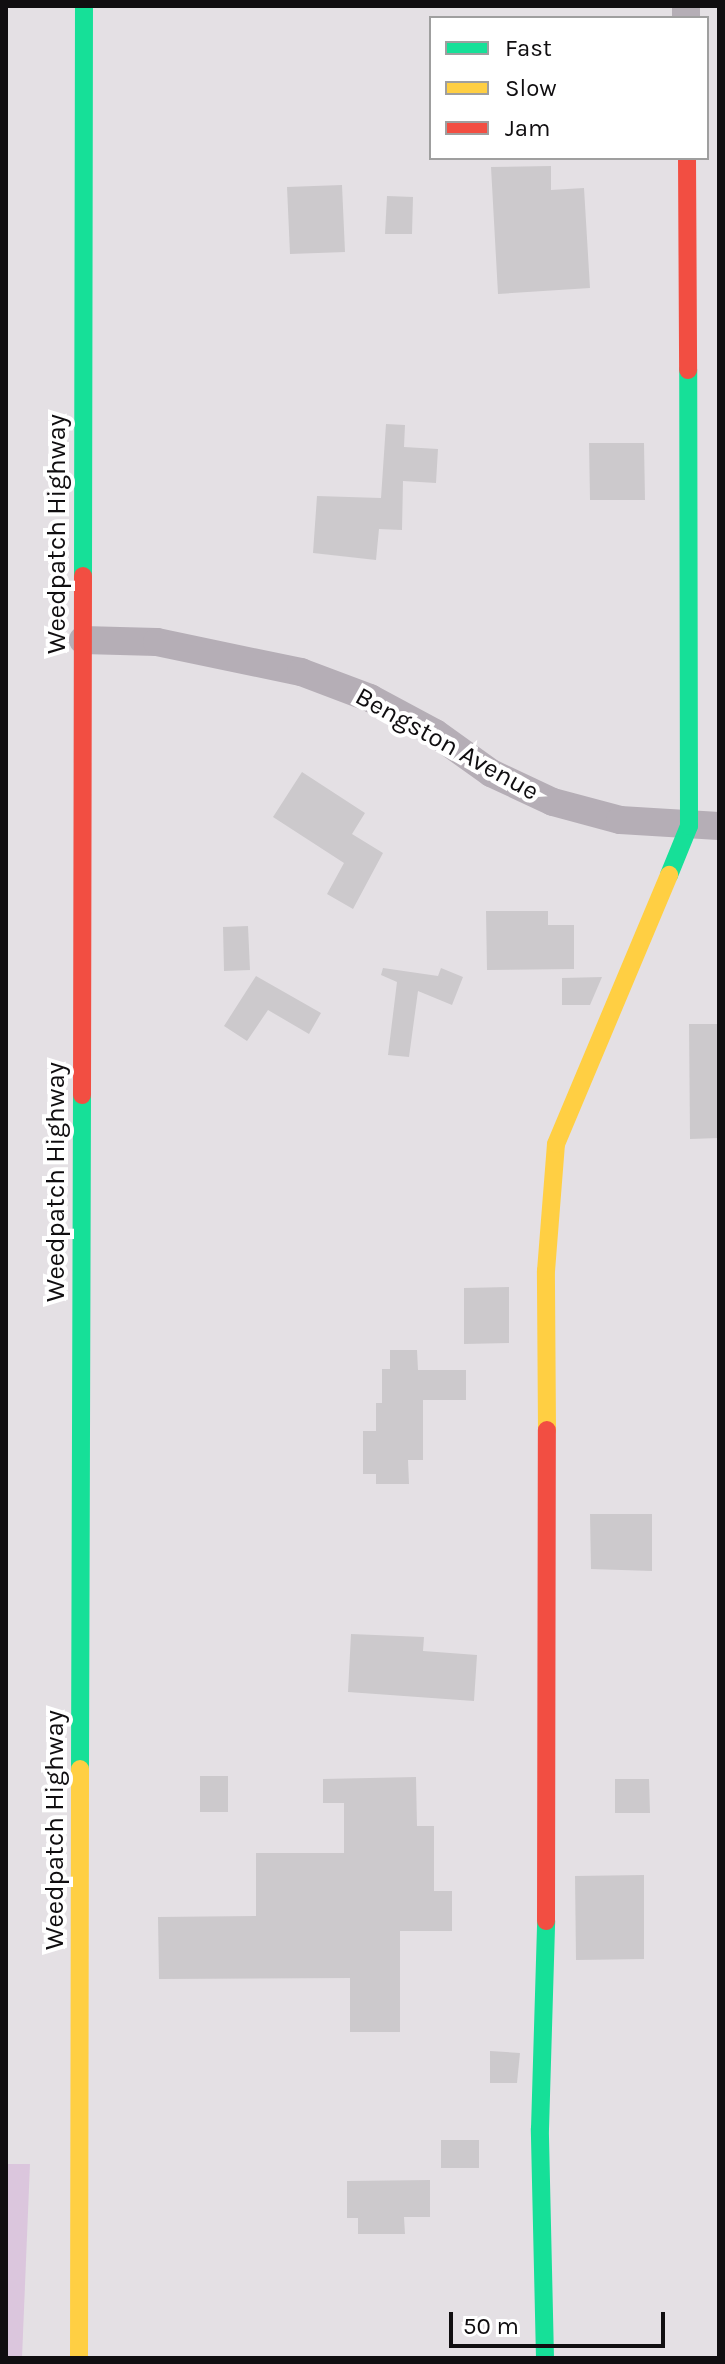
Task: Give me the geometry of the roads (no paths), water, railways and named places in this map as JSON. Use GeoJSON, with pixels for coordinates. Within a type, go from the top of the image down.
{"type":"FeatureCollection","features":[{"type":"Feature","properties":{"kind":"main road","name":"Weedpatch Highway"},"geometry":{"type":"LineString","coordinates":[[79,2358],[84,6]]}},
{"type":"Feature","properties":{"kind":"main road"},"geometry":{"type":"LineString","coordinates":[[545,2358],[540,2129],[549,1810],[546,1271],[556,1144],[689,826],[687,160]]}},
{"type":"Feature","properties":{"kind":"street","name":"Bengston Avenue"},"geometry":{"type":"LineString","coordinates":[[83,640],[157,642],[301,672],[370,698],[435,733],[491,773],[553,802],[620,820],[719,826]]}}]}
